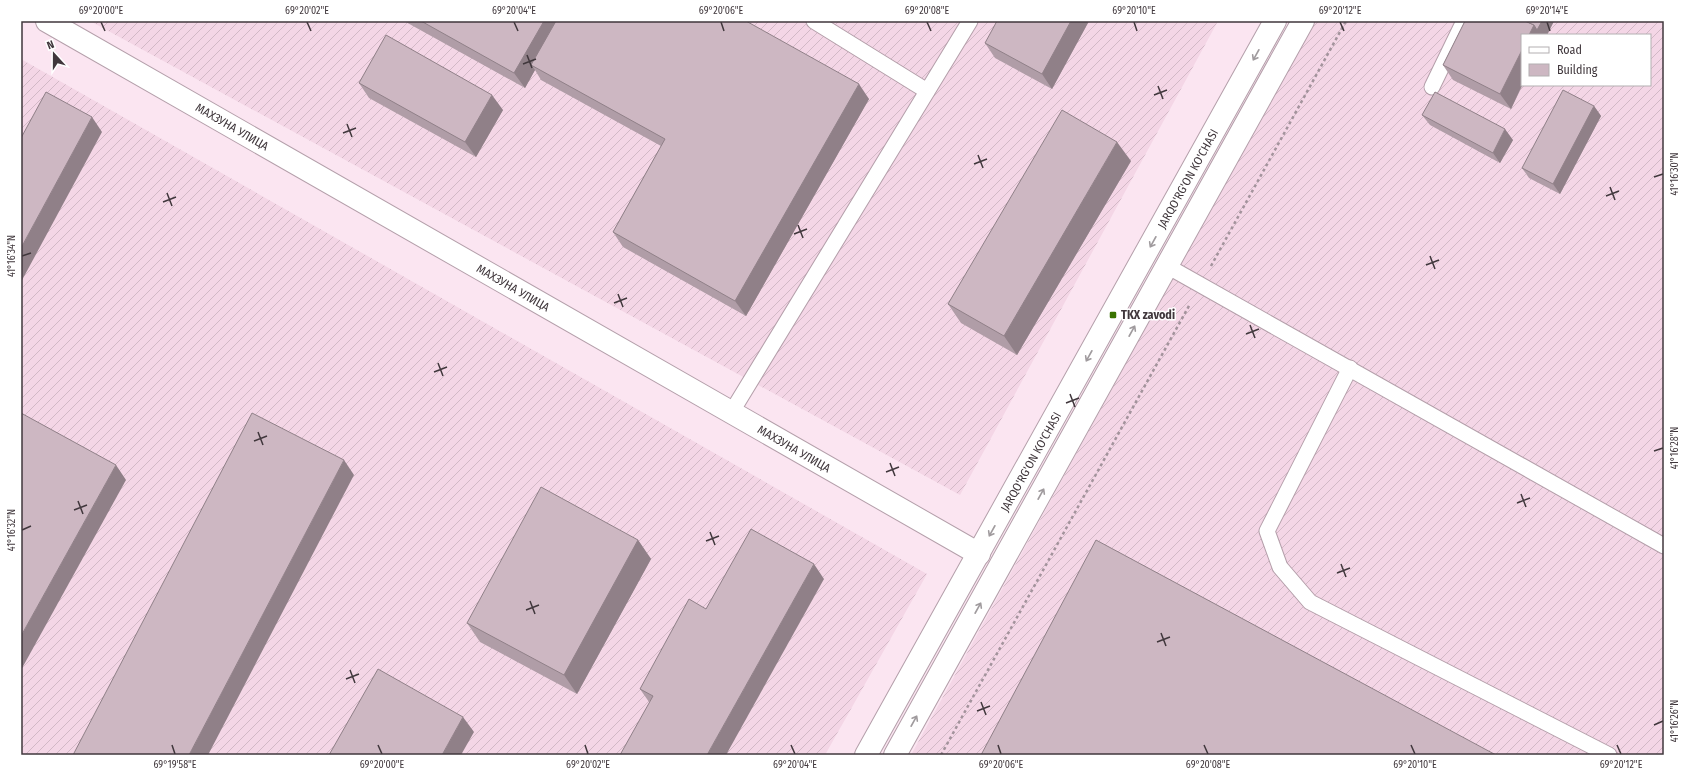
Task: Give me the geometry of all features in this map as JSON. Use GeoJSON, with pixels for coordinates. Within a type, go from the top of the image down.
{"type":"FeatureCollection","features":[{"type":"Feature","properties":{"kind":"main road","name":"МАХЗУНА УЛИЦА"},"geometry":{"type":"LineString","coordinates":[[47,21],[1001,567]]}},
{"type":"Feature","properties":{"kind":"main road","name":"JARQO'RG'ON KO'CHASI"},"geometry":{"type":"LineString","coordinates":[[866,755],[1275,21]]}},
{"type":"Feature","properties":{"kind":"main road","name":"JARQO'RG'ON KO'CHASI"},"geometry":{"type":"LineString","coordinates":[[895,755],[1001,567],[1303,21]]}},
{"type":"Feature","properties":{"kind":"lane"},"geometry":{"type":"LineString","coordinates":[[814,21],[928,92]]}},
{"type":"Feature","properties":{"kind":"lane"},"geometry":{"type":"LineString","coordinates":[[731,413],[970,21]]}},
{"type":"Feature","properties":{"kind":"lane"},"geometry":{"type":"LineString","coordinates":[[1432,87],[1464,21]]}},
{"type":"Feature","properties":{"kind":"lane"},"geometry":{"type":"LineString","coordinates":[[1168,266],[1664,546]]}},
{"type":"Feature","properties":{"kind":"lane"},"geometry":{"type":"LineString","coordinates":[[1350,368],[1267,531],[1280,567],[1310,602],[1609,755]]}},
{"type":"Feature","properties":{"kind":"path"},"geometry":{"type":"LineString","coordinates":[[941,755],[1346,21]]}},
{"type":"Feature","properties":{"kind":"shaded area"},"geometry":{"type":"Polygon","coordinates":[[[90,21],[1218,21],[960,495],[90,21]]]}},
{"type":"Feature","properties":{"kind":"shaded area"},"geometry":{"type":"Polygon","coordinates":[[[1314,21],[1664,21],[1664,755],[911,755],[1314,21]]]}},
{"type":"Feature","properties":{"kind":"shaded area"},"geometry":{"type":"Polygon","coordinates":[[[21,59],[927,574],[825,755],[21,755],[21,59]]]}},
{"type":"Feature","properties":{"kind":"building"},"geometry":{"type":"Polygon","coordinates":[[[421,21],[544,21],[514,73],[421,21]]]}},
{"type":"Feature","properties":{"kind":"building"},"geometry":{"type":"Polygon","coordinates":[[[556,21],[746,21],[859,84],[735,301],[613,232],[665,139],[531,65],[556,21]]]}},
{"type":"Feature","properties":{"kind":"building"},"geometry":{"type":"Polygon","coordinates":[[[997,21],[1071,21],[1042,74],[985,43],[997,21]]]}},
{"type":"Feature","properties":{"kind":"building"},"geometry":{"type":"Polygon","coordinates":[[[1465,21],[1525,21],[1534,25],[1530,34],[1521,34],[1521,52],[1500,94],[1443,65],[1465,21]]]}},
{"type":"Feature","properties":{"kind":"building"},"geometry":{"type":"Polygon","coordinates":[[[1525,21],[1542,21],[1537,30],[1534,25],[1525,21]]]}},
{"type":"Feature","properties":{"kind":"building"},"geometry":{"type":"Polygon","coordinates":[[[386,35],[492,95],[465,142],[359,83],[386,35]]]}},
{"type":"Feature","properties":{"kind":"building"},"geometry":{"type":"Polygon","coordinates":[[[1563,90],[1594,106],[1553,184],[1522,168],[1563,90]]]}},
{"type":"Feature","properties":{"kind":"building"},"geometry":{"type":"Polygon","coordinates":[[[46,92],[92,117],[21,248],[21,138],[46,92]]]}},
{"type":"Feature","properties":{"kind":"building"},"geometry":{"type":"Polygon","coordinates":[[[1435,92],[1505,129],[1493,153],[1422,115],[1435,92]]]}},
{"type":"Feature","properties":{"kind":"building"},"geometry":{"type":"Polygon","coordinates":[[[1062,110],[1117,142],[1004,336],[948,304],[1062,110]]]}},
{"type":"Feature","properties":{"kind":"building"},"geometry":{"type":"Polygon","coordinates":[[[21,413],[116,465],[21,636],[21,413]]]}},
{"type":"Feature","properties":{"kind":"building"},"geometry":{"type":"Polygon","coordinates":[[[252,413],[344,460],[189,755],[73,755],[252,413]]]}},
{"type":"Feature","properties":{"kind":"building"},"geometry":{"type":"Polygon","coordinates":[[[541,487],[638,540],[564,675],[467,623],[541,487]]]}},
{"type":"Feature","properties":{"kind":"building"},"geometry":{"type":"Polygon","coordinates":[[[751,529],[814,564],[707,755],[620,755],[653,696],[640,689],[689,599],[706,609],[751,529]]]}},
{"type":"Feature","properties":{"kind":"building"},"geometry":{"type":"Polygon","coordinates":[[[1096,540],[1496,755],[981,755],[1096,540]]]}},
{"type":"Feature","properties":{"kind":"building"},"geometry":{"type":"Polygon","coordinates":[[[378,669],[463,717],[442,755],[329,755],[378,669]]]}},
{"type":"Feature","properties":{"kind":"place","name":"TKX zavodi"},"geometry":{"type":"Point","coordinates":[1113,315]}}]}
